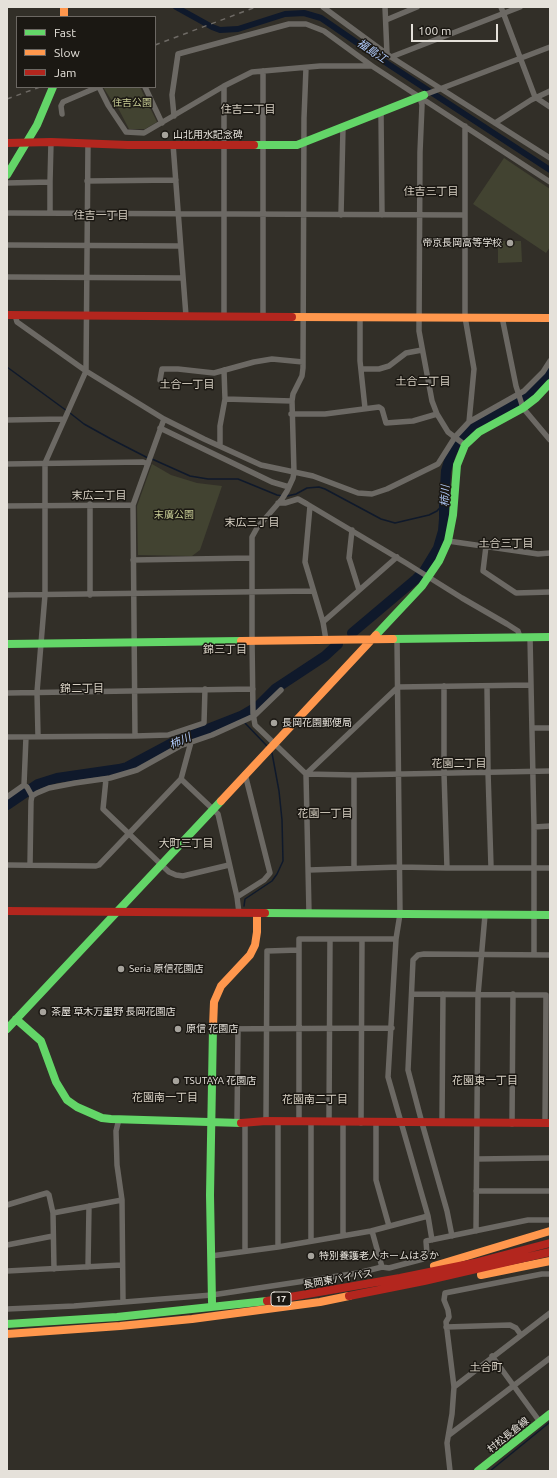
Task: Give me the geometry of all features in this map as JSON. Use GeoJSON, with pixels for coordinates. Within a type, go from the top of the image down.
{"type":"FeatureCollection","features":[{"type":"Feature","properties":{"kind":"main road"},"geometry":{"type":"LineString","coordinates":[[7,175],[38,125],[52,88]]}},
{"type":"Feature","properties":{"kind":"main road"},"geometry":{"type":"LineString","coordinates":[[7,143],[51,142],[128,145],[290,145],[304,142],[422,96]]}},
{"type":"Feature","properties":{"kind":"main road"},"geometry":{"type":"LineString","coordinates":[[11,315],[550,318]]}},
{"type":"Feature","properties":{"kind":"main road"},"geometry":{"type":"LineString","coordinates":[[7,1029],[373,639],[424,575],[443,555],[448,541],[453,515],[457,465],[464,443],[479,432],[523,408],[536,398],[550,383]]}},
{"type":"Feature","properties":{"kind":"main road"},"geometry":{"type":"LineString","coordinates":[[7,644],[550,637]]}},
{"type":"Feature","properties":{"kind":"main road"},"geometry":{"type":"LineString","coordinates":[[7,911],[550,915]]}},
{"type":"Feature","properties":{"kind":"main road"},"geometry":{"type":"LineString","coordinates":[[212,1298],[211,1122],[214,1002],[219,990],[227,978],[250,955],[255,945],[257,913]]}},
{"type":"Feature","properties":{"kind":"main road"},"geometry":{"type":"LineString","coordinates":[[16,1019],[41,1041],[56,1082],[67,1100],[77,1107],[96,1116],[111,1119],[211,1122],[548,1123]]}},
{"type":"Feature","properties":{"kind":"main road"},"geometry":{"type":"LineString","coordinates":[[400,1278],[445,1262],[550,1231]]}},
{"type":"Feature","properties":{"kind":"main road","name":"長岡東バイパス"},"geometry":{"type":"LineString","coordinates":[[7,1324],[117,1318],[248,1303],[400,1278],[474,1263],[550,1243]]}},
{"type":"Feature","properties":{"kind":"main road","name":"長岡東バイパス"},"geometry":{"type":"LineString","coordinates":[[7,1334],[192,1319],[320,1302],[424,1281],[550,1252]]}},
{"type":"Feature","properties":{"kind":"main road"},"geometry":{"type":"LineString","coordinates":[[320,1302],[383,1294],[550,1261]]}},
{"type":"Feature","properties":{"kind":"main road","name":"村松長倉線"},"geometry":{"type":"LineString","coordinates":[[478,1471],[550,1414]]}},
{"type":"Feature","properties":{"kind":"street"},"geometry":{"type":"LineString","coordinates":[[323,7],[389,55],[440,89],[550,158]]}},
{"type":"Feature","properties":{"kind":"street"},"geometry":{"type":"LineString","coordinates":[[385,7],[389,55]]}},
{"type":"Feature","properties":{"kind":"street"},"geometry":{"type":"LineString","coordinates":[[386,20],[417,7]]}},
{"type":"Feature","properties":{"kind":"street"},"geometry":{"type":"LineString","coordinates":[[501,7],[535,97],[550,107]]}},
{"type":"Feature","properties":{"kind":"street"},"geometry":{"type":"LineString","coordinates":[[389,55],[520,7]]}},
{"type":"Feature","properties":{"kind":"street"},"geometry":{"type":"LineString","coordinates":[[174,116],[172,95],[178,54],[289,24],[306,24],[324,31],[372,66],[422,96],[550,182]]}},
{"type":"Feature","properties":{"kind":"street"},"geometry":{"type":"LineString","coordinates":[[422,96],[550,47]]}},
{"type":"Feature","properties":{"kind":"street"},"geometry":{"type":"LineString","coordinates":[[128,133],[145,133],[224,86],[252,72],[320,66],[372,66]]}},
{"type":"Feature","properties":{"kind":"street"},"geometry":{"type":"LineString","coordinates":[[306,68],[304,118],[304,316],[302,376],[292,402],[294,472],[288,489],[252,537],[253,704],[255,725],[306,774],[354,775],[550,771]]}},
{"type":"Feature","properties":{"kind":"street"},"geometry":{"type":"LineString","coordinates":[[263,71],[263,316]]}},
{"type":"Feature","properties":{"kind":"street"},"geometry":{"type":"LineString","coordinates":[[224,86],[224,316]]}},
{"type":"Feature","properties":{"kind":"street"},"geometry":{"type":"LineString","coordinates":[[62,114],[61,106],[63,102],[97,88]]}},
{"type":"Feature","properties":{"kind":"street"},"geometry":{"type":"LineString","coordinates":[[100,88],[108,105],[128,133],[128,145]]}},
{"type":"Feature","properties":{"kind":"street"},"geometry":{"type":"LineString","coordinates":[[145,88],[162,123]]}},
{"type":"Feature","properties":{"kind":"street"},"geometry":{"type":"LineString","coordinates":[[495,123],[535,97],[550,91]]}},
{"type":"Feature","properties":{"kind":"street"},"geometry":{"type":"LineString","coordinates":[[422,96],[419,331],[432,401],[436,414],[448,432],[464,443]]}},
{"type":"Feature","properties":{"kind":"street"},"geometry":{"type":"LineString","coordinates":[[381,113],[382,215]]}},
{"type":"Feature","properties":{"kind":"street"},"geometry":{"type":"LineString","coordinates":[[465,126],[465,317],[474,369],[469,422]]}},
{"type":"Feature","properties":{"kind":"street"},"geometry":{"type":"LineString","coordinates":[[340,215],[343,127]]}},
{"type":"Feature","properties":{"kind":"street"},"geometry":{"type":"LineString","coordinates":[[145,133],[146,144]]}},
{"type":"Feature","properties":{"kind":"street"},"geometry":{"type":"LineString","coordinates":[[50,212],[51,142]]}},
{"type":"Feature","properties":{"kind":"street"},"geometry":{"type":"LineString","coordinates":[[38,736],[38,692],[45,595],[45,463],[64,417],[86,371],[88,143]]}},
{"type":"Feature","properties":{"kind":"street"},"geometry":{"type":"LineString","coordinates":[[173,144],[186,316]]}},
{"type":"Feature","properties":{"kind":"street"},"geometry":{"type":"LineString","coordinates":[[87,181],[176,180]]}},
{"type":"Feature","properties":{"kind":"street"},"geometry":{"type":"LineString","coordinates":[[7,183],[50,182]]}},
{"type":"Feature","properties":{"kind":"street"},"geometry":{"type":"LineString","coordinates":[[7,213],[464,215]]}},
{"type":"Feature","properties":{"kind":"street"},"geometry":{"type":"LineString","coordinates":[[7,245],[180,246]]}},
{"type":"Feature","properties":{"kind":"street"},"geometry":{"type":"LineString","coordinates":[[7,277],[183,278]]}},
{"type":"Feature","properties":{"kind":"street"},"geometry":{"type":"LineString","coordinates":[[11,315],[17,322],[86,371],[164,420],[261,465],[317,477],[358,494],[372,494],[398,484],[438,464],[456,437],[469,422],[519,395],[543,372],[550,361]]}},
{"type":"Feature","properties":{"kind":"street"},"geometry":{"type":"LineString","coordinates":[[360,317],[361,369],[365,408]]}},
{"type":"Feature","properties":{"kind":"street"},"geometry":{"type":"LineString","coordinates":[[502,317],[523,408],[550,438]]}},
{"type":"Feature","properties":{"kind":"street"},"geometry":{"type":"LineString","coordinates":[[361,369],[389,366],[406,353],[422,350]]}},
{"type":"Feature","properties":{"kind":"street"},"geometry":{"type":"LineString","coordinates":[[160,380],[162,369],[178,369],[214,373],[254,362],[272,359],[303,362]]}},
{"type":"Feature","properties":{"kind":"street"},"geometry":{"type":"LineString","coordinates":[[220,445],[220,426],[226,398],[224,370]]}},
{"type":"Feature","properties":{"kind":"street"},"geometry":{"type":"LineString","coordinates":[[226,398],[292,402]]}},
{"type":"Feature","properties":{"kind":"street"},"geometry":{"type":"LineString","coordinates":[[292,414],[343,413],[365,408],[379,407],[382,408],[386,423],[413,421],[436,414]]}},
{"type":"Feature","properties":{"kind":"street"},"geometry":{"type":"LineString","coordinates":[[7,420],[64,417]]}},
{"type":"Feature","properties":{"kind":"street"},"geometry":{"type":"LineString","coordinates":[[135,736],[136,690],[134,642],[133,505],[164,420]]}},
{"type":"Feature","properties":{"kind":"street"},"geometry":{"type":"LineString","coordinates":[[160,428],[288,489]]}},
{"type":"Feature","properties":{"kind":"street"},"geometry":{"type":"LineString","coordinates":[[7,464],[143,462],[148,464]]}},
{"type":"Feature","properties":{"kind":"street"},"geometry":{"type":"LineString","coordinates":[[280,501],[285,503],[298,499],[507,624],[518,631],[520,637]]}},
{"type":"Feature","properties":{"kind":"street"},"geometry":{"type":"LineString","coordinates":[[7,506],[90,504],[133,505]]}},
{"type":"Feature","properties":{"kind":"street"},"geometry":{"type":"LineString","coordinates":[[90,504],[90,595]]}},
{"type":"Feature","properties":{"kind":"street"},"geometry":{"type":"LineString","coordinates":[[310,506],[305,562],[323,622],[326,640]]}},
{"type":"Feature","properties":{"kind":"street"},"geometry":{"type":"LineString","coordinates":[[352,530],[349,558],[359,590]]}},
{"type":"Feature","properties":{"kind":"street"},"geometry":{"type":"LineString","coordinates":[[448,541],[538,554],[550,553]]}},
{"type":"Feature","properties":{"kind":"street"},"geometry":{"type":"LineString","coordinates":[[486,546],[483,572],[516,593],[550,592]]}},
{"type":"Feature","properties":{"kind":"street"},"geometry":{"type":"LineString","coordinates":[[133,560],[252,558]]}},
{"type":"Feature","properties":{"kind":"street"},"geometry":{"type":"LineString","coordinates":[[323,622],[397,558]]}},
{"type":"Feature","properties":{"kind":"street"},"geometry":{"type":"LineString","coordinates":[[7,596],[313,591]]}},
{"type":"Feature","properties":{"kind":"street"},"geometry":{"type":"LineString","coordinates":[[530,637],[534,827],[534,955]]}},
{"type":"Feature","properties":{"kind":"street"},"geometry":{"type":"LineString","coordinates":[[397,639],[400,914],[396,939],[388,1078],[428,1216],[432,1240]]}},
{"type":"Feature","properties":{"kind":"street"},"geometry":{"type":"LineString","coordinates":[[444,686],[444,773],[447,868]]}},
{"type":"Feature","properties":{"kind":"street"},"geometry":{"type":"LineString","coordinates":[[487,686],[491,867]]}},
{"type":"Feature","properties":{"kind":"street"},"geometry":{"type":"LineString","coordinates":[[309,913],[306,774],[398,687],[531,686]]}},
{"type":"Feature","properties":{"kind":"street"},"geometry":{"type":"LineString","coordinates":[[7,737],[168,735],[204,723],[205,689]]}},
{"type":"Feature","properties":{"kind":"street"},"geometry":{"type":"LineString","coordinates":[[7,693],[253,689]]}},
{"type":"Feature","properties":{"kind":"street"},"geometry":{"type":"LineString","coordinates":[[32,795],[49,788],[75,782],[106,779],[137,770],[180,746],[212,735],[254,715],[281,690]]}},
{"type":"Feature","properties":{"kind":"street"},"geometry":{"type":"LineString","coordinates":[[532,728],[550,728]]}},
{"type":"Feature","properties":{"kind":"street"},"geometry":{"type":"LineString","coordinates":[[26,737],[25,786],[32,795],[30,865]]}},
{"type":"Feature","properties":{"kind":"street"},"geometry":{"type":"LineString","coordinates":[[7,865],[99,865],[181,779],[191,742]]}},
{"type":"Feature","properties":{"kind":"street"},"geometry":{"type":"LineString","coordinates":[[237,897],[261,882],[270,873],[245,774]]}},
{"type":"Feature","properties":{"kind":"street"},"geometry":{"type":"LineString","coordinates":[[354,775],[354,867]]}},
{"type":"Feature","properties":{"kind":"street"},"geometry":{"type":"LineString","coordinates":[[106,779],[103,809],[169,872],[183,876],[229,865]]}},
{"type":"Feature","properties":{"kind":"street"},"geometry":{"type":"LineString","coordinates":[[181,779],[218,814],[240,913]]}},
{"type":"Feature","properties":{"kind":"street"},"geometry":{"type":"LineString","coordinates":[[7,798],[25,786]]}},
{"type":"Feature","properties":{"kind":"street"},"geometry":{"type":"LineString","coordinates":[[534,827],[550,826]]}},
{"type":"Feature","properties":{"kind":"street"},"geometry":{"type":"LineString","coordinates":[[309,870],[400,866],[447,868],[550,868]]}},
{"type":"Feature","properties":{"kind":"street"},"geometry":{"type":"LineString","coordinates":[[476,1231],[478,995],[485,914]]}},
{"type":"Feature","properties":{"kind":"street"},"geometry":{"type":"LineString","coordinates":[[298,1122],[299,939],[396,939]]}},
{"type":"Feature","properties":{"kind":"street"},"geometry":{"type":"LineString","coordinates":[[329,1122],[331,1029],[330,939]]}},
{"type":"Feature","properties":{"kind":"street"},"geometry":{"type":"LineString","coordinates":[[361,1123],[362,939]]}},
{"type":"Feature","properties":{"kind":"street"},"geometry":{"type":"LineString","coordinates":[[266,1121],[267,951],[299,950]]}},
{"type":"Feature","properties":{"kind":"street"},"geometry":{"type":"LineString","coordinates":[[452,1236],[443,1196],[408,1070],[413,960],[418,955],[550,955]]}},
{"type":"Feature","properties":{"kind":"street"},"geometry":{"type":"LineString","coordinates":[[412,994],[546,995],[548,1123]]}},
{"type":"Feature","properties":{"kind":"street"},"geometry":{"type":"LineString","coordinates":[[442,1123],[443,994]]}},
{"type":"Feature","properties":{"kind":"street"},"geometry":{"type":"LineString","coordinates":[[512,1124],[513,994]]}},
{"type":"Feature","properties":{"kind":"street"},"geometry":{"type":"LineString","coordinates":[[213,1029],[392,1028]]}},
{"type":"Feature","properties":{"kind":"street"},"geometry":{"type":"LineString","coordinates":[[238,1029],[245,1251]]}},
{"type":"Feature","properties":{"kind":"street"},"geometry":{"type":"LineString","coordinates":[[119,1119],[116,1131],[117,1165],[122,1200],[122,1302]]}},
{"type":"Feature","properties":{"kind":"street"},"geometry":{"type":"LineString","coordinates":[[278,1122],[278,1247]]}},
{"type":"Feature","properties":{"kind":"street"},"geometry":{"type":"LineString","coordinates":[[310,1122],[311,1241]]}},
{"type":"Feature","properties":{"kind":"street"},"geometry":{"type":"LineString","coordinates":[[343,1235],[344,1122]]}},
{"type":"Feature","properties":{"kind":"street"},"geometry":{"type":"LineString","coordinates":[[376,1123],[376,1180],[389,1226]]}},
{"type":"Feature","properties":{"kind":"street"},"geometry":{"type":"LineString","coordinates":[[477,1159],[550,1158]]}},
{"type":"Feature","properties":{"kind":"street"},"geometry":{"type":"LineString","coordinates":[[476,1191],[550,1191]]}},
{"type":"Feature","properties":{"kind":"street"},"geometry":{"type":"LineString","coordinates":[[7,1205],[47,1193],[50,1195],[53,1213],[54,1269]]}},
{"type":"Feature","properties":{"kind":"street"},"geometry":{"type":"LineString","coordinates":[[53,1213],[122,1200]]}},
{"type":"Feature","properties":{"kind":"street"},"geometry":{"type":"LineString","coordinates":[[88,1267],[89,1206]]}},
{"type":"Feature","properties":{"kind":"street"},"geometry":{"type":"LineString","coordinates":[[211,1256],[278,1247],[372,1230],[428,1216]]}},
{"type":"Feature","properties":{"kind":"street"},"geometry":{"type":"LineString","coordinates":[[7,1309],[36,1309],[122,1302],[212,1298],[351,1274],[382,1267],[389,1268],[423,1259],[427,1254],[426,1241],[528,1220],[550,1220]]}},
{"type":"Feature","properties":{"kind":"street"},"geometry":{"type":"LineString","coordinates":[[372,1230],[382,1267]]}},
{"type":"Feature","properties":{"kind":"street"},"geometry":{"type":"LineString","coordinates":[[7,1245],[53,1236]]}},
{"type":"Feature","properties":{"kind":"street"},"geometry":{"type":"LineString","coordinates":[[7,1271],[122,1265]]}},
{"type":"Feature","properties":{"kind":"street"},"geometry":{"type":"LineString","coordinates":[[450,1471],[447,1451],[454,1387],[451,1354],[446,1327],[446,1322],[449,1317],[444,1300],[445,1293],[542,1274],[550,1274]]}},
{"type":"Feature","properties":{"kind":"street"},"geometry":{"type":"LineString","coordinates":[[454,1387],[492,1356],[550,1313]]}},
{"type":"Feature","properties":{"kind":"street"},"geometry":{"type":"LineString","coordinates":[[446,1327],[510,1325],[514,1326],[521,1335]]}},
{"type":"Feature","properties":{"kind":"street"},"geometry":{"type":"LineString","coordinates":[[492,1356],[540,1422]]}},
{"type":"Feature","properties":{"kind":"street"},"geometry":{"type":"LineString","coordinates":[[449,1435],[550,1358]]}},
{"type":"Feature","properties":{"kind":"green space","name":"住吉公園"},"geometry":{"type":"Polygon","coordinates":[[[104,88],[140,88],[157,122],[145,129],[129,129],[117,106],[104,88]]]}},
{"type":"Feature","properties":{"kind":"green space"},"geometry":{"type":"Polygon","coordinates":[[[504,158],[550,189],[550,247],[546,253],[473,204],[504,158]]]}},
{"type":"Feature","properties":{"kind":"green space"},"geometry":{"type":"Polygon","coordinates":[[[498,241],[521,241],[522,262],[498,263],[498,241]]]}},
{"type":"Feature","properties":{"kind":"green space","name":"末廣公園"},"geometry":{"type":"Polygon","coordinates":[[[152,464],[171,475],[197,483],[222,486],[200,550],[192,556],[138,555],[137,506],[152,464]]]}},
{"type":"Feature","properties":{"kind":"waterway","name":"福島江"},"geometry":{"type":"LineString","coordinates":[[176,7],[220,30],[238,29],[285,14],[304,13],[321,18],[388,64],[550,170]]}},
{"type":"Feature","properties":{"kind":"waterway"},"geometry":{"type":"LineString","coordinates":[[7,367],[67,411]]}},
{"type":"Feature","properties":{"kind":"waterway","name":"柿川"},"geometry":{"type":"LineString","coordinates":[[352,633],[416,579],[424,571],[438,548],[443,531],[446,471],[451,454],[457,443],[464,434],[478,423],[525,397],[550,371]]}},
{"type":"Feature","properties":{"kind":"waterway"},"geometry":{"type":"LineString","coordinates":[[70,413],[84,424],[148,458]]}},
{"type":"Feature","properties":{"kind":"waterway"},"geometry":{"type":"LineString","coordinates":[[152,459],[190,476],[208,479],[238,479],[283,496]]}},
{"type":"Feature","properties":{"kind":"waterway"},"geometry":{"type":"LineString","coordinates":[[287,496],[296,494],[307,488],[319,487],[381,519],[395,523],[429,515],[437,511],[444,503]]}},
{"type":"Feature","properties":{"kind":"waterway","name":"柿川"},"geometry":{"type":"LineString","coordinates":[[7,805],[38,784],[57,778],[127,767],[172,743],[241,716],[258,706],[275,689],[325,656],[338,644]]}},
{"type":"Feature","properties":{"kind":"waterway"},"geometry":{"type":"LineString","coordinates":[[245,723],[267,746]]}},
{"type":"Feature","properties":{"kind":"waterway"},"geometry":{"type":"LineString","coordinates":[[244,906],[245,899],[272,881],[283,861],[282,820],[279,791],[272,753]]}},
{"type":"Feature","properties":{"kind":"waterway"},"geometry":{"type":"LineString","coordinates":[[490,1471],[550,1422]]}},
{"type":"Feature","properties":{"kind":"railway"},"geometry":{"type":"LineString","coordinates":[[156,45],[256,7]]}},
{"type":"Feature","properties":{"kind":"railway"},"geometry":{"type":"LineString","coordinates":[[7,99],[37,88]]}},
{"type":"Feature","properties":{"kind":"traffic: fast"},"geometry":{"type":"LineString","coordinates":[[7,175],[37,125],[53,88]]}},
{"type":"Feature","properties":{"kind":"traffic: fast"},"geometry":{"type":"LineString","coordinates":[[254,145],[297,145],[424,95]]}},
{"type":"Feature","properties":{"kind":"traffic: fast"},"geometry":{"type":"LineString","coordinates":[[376,635],[422,586],[439,561],[448,541],[453,515],[457,465],[465,445],[479,432],[523,408],[536,398],[550,383]]}},
{"type":"Feature","properties":{"kind":"traffic: fast"},"geometry":{"type":"LineString","coordinates":[[393,639],[550,637]]}},
{"type":"Feature","properties":{"kind":"traffic: fast"},"geometry":{"type":"LineString","coordinates":[[7,644],[241,641]]}},
{"type":"Feature","properties":{"kind":"traffic: fast"},"geometry":{"type":"LineString","coordinates":[[7,1029],[221,801]]}},
{"type":"Feature","properties":{"kind":"traffic: fast"},"geometry":{"type":"LineString","coordinates":[[265,913],[550,915]]}},
{"type":"Feature","properties":{"kind":"traffic: fast"},"geometry":{"type":"LineString","coordinates":[[16,1019],[41,1041],[56,1082],[67,1100],[77,1107],[102,1118],[111,1119],[241,1123]]}},
{"type":"Feature","properties":{"kind":"traffic: fast"},"geometry":{"type":"LineString","coordinates":[[212,1302],[210,1195],[213,1027]]}},
{"type":"Feature","properties":{"kind":"traffic: fast"},"geometry":{"type":"LineString","coordinates":[[7,1324],[117,1317],[267,1301]]}},
{"type":"Feature","properties":{"kind":"traffic: fast"},"geometry":{"type":"LineString","coordinates":[[478,1471],[550,1414]]}},
{"type":"Feature","properties":{"kind":"traffic: slow"},"geometry":{"type":"LineString","coordinates":[[64,7],[64,16]]}},
{"type":"Feature","properties":{"kind":"traffic: slow"},"geometry":{"type":"LineString","coordinates":[[292,317],[550,318]]}},
{"type":"Feature","properties":{"kind":"traffic: slow"},"geometry":{"type":"LineString","coordinates":[[221,801],[376,635]]}},
{"type":"Feature","properties":{"kind":"traffic: slow"},"geometry":{"type":"LineString","coordinates":[[241,641],[393,639]]}},
{"type":"Feature","properties":{"kind":"traffic: slow"},"geometry":{"type":"LineString","coordinates":[[213,1027],[214,1002],[221,986],[250,955],[255,945],[257,913]]}},
{"type":"Feature","properties":{"kind":"traffic: slow"},"geometry":{"type":"LineString","coordinates":[[434,1266],[550,1231]]}},
{"type":"Feature","properties":{"kind":"traffic: slow"},"geometry":{"type":"LineString","coordinates":[[481,1275],[550,1261]]}},
{"type":"Feature","properties":{"kind":"traffic: slow"},"geometry":{"type":"LineString","coordinates":[[7,1334],[192,1319],[320,1302],[349,1296]]}},
{"type":"Feature","properties":{"kind":"traffic: jam"},"geometry":{"type":"LineString","coordinates":[[7,143],[51,142],[128,145],[254,145]]}},
{"type":"Feature","properties":{"kind":"traffic: jam"},"geometry":{"type":"LineString","coordinates":[[7,315],[292,317]]}},
{"type":"Feature","properties":{"kind":"traffic: jam"},"geometry":{"type":"LineString","coordinates":[[7,911],[265,913]]}},
{"type":"Feature","properties":{"kind":"traffic: jam"},"geometry":{"type":"LineString","coordinates":[[241,1123],[266,1121],[550,1123]]}},
{"type":"Feature","properties":{"kind":"traffic: jam"},"geometry":{"type":"LineString","coordinates":[[267,1301],[400,1278],[474,1263],[550,1243]]}},
{"type":"Feature","properties":{"kind":"traffic: jam"},"geometry":{"type":"LineString","coordinates":[[349,1296],[424,1281],[550,1252]]}},
{"type":"Feature","properties":{"kind":"place","name":"山北用水記念碑"},"geometry":{"type":"Point","coordinates":[165,135]}},
{"type":"Feature","properties":{"kind":"place","name":"帝京長岡高等学校"},"geometry":{"type":"Point","coordinates":[510,243]}},
{"type":"Feature","properties":{"kind":"place","name":"長岡花園郵便局"},"geometry":{"type":"Point","coordinates":[274,723]}},
{"type":"Feature","properties":{"kind":"place","name":"Seria 原信花園店"},"geometry":{"type":"Point","coordinates":[121,969]}},
{"type":"Feature","properties":{"kind":"place","name":"茶屋 草木万里野 長岡花園店"},"geometry":{"type":"Point","coordinates":[43,1012]}},
{"type":"Feature","properties":{"kind":"place","name":"原信 花園店"},"geometry":{"type":"Point","coordinates":[178,1029]}},
{"type":"Feature","properties":{"kind":"place","name":"TSUTAYA 花園店"},"geometry":{"type":"Point","coordinates":[176,1081]}},
{"type":"Feature","properties":{"kind":"place","name":"特別養護老人ホームはるか"},"geometry":{"type":"Point","coordinates":[311,1256]}},
{"type":"Feature","properties":{"kind":"district","name":"住吉二丁目"},"geometry":{"type":"Point","coordinates":[248,109]}},
{"type":"Feature","properties":{"kind":"district","name":"住吉三丁目"},"geometry":{"type":"Point","coordinates":[431,191]}},
{"type":"Feature","properties":{"kind":"district","name":"住吉一丁目"},"geometry":{"type":"Point","coordinates":[101,215]}},
{"type":"Feature","properties":{"kind":"district","name":"土合二丁目"},"geometry":{"type":"Point","coordinates":[423,381]}},
{"type":"Feature","properties":{"kind":"district","name":"土合一丁目"},"geometry":{"type":"Point","coordinates":[187,384]}},
{"type":"Feature","properties":{"kind":"district","name":"末広二丁目"},"geometry":{"type":"Point","coordinates":[99,495]}},
{"type":"Feature","properties":{"kind":"district","name":"末広三丁目"},"geometry":{"type":"Point","coordinates":[252,522]}},
{"type":"Feature","properties":{"kind":"district","name":"土合三丁目"},"geometry":{"type":"Point","coordinates":[506,543]}},
{"type":"Feature","properties":{"kind":"district","name":"錦三丁目"},"geometry":{"type":"Point","coordinates":[225,649]}},
{"type":"Feature","properties":{"kind":"district","name":"錦二丁目"},"geometry":{"type":"Point","coordinates":[82,688]}},
{"type":"Feature","properties":{"kind":"district","name":"花園二丁目"},"geometry":{"type":"Point","coordinates":[459,763]}},
{"type":"Feature","properties":{"kind":"district","name":"花園一丁目"},"geometry":{"type":"Point","coordinates":[325,813]}},
{"type":"Feature","properties":{"kind":"district","name":"大町三丁目"},"geometry":{"type":"Point","coordinates":[186,843]}},
{"type":"Feature","properties":{"kind":"district","name":"花園東一丁目"},"geometry":{"type":"Point","coordinates":[485,1080]}},
{"type":"Feature","properties":{"kind":"district","name":"花園南一丁目"},"geometry":{"type":"Point","coordinates":[165,1097]}},
{"type":"Feature","properties":{"kind":"district","name":"花園南二丁目"},"geometry":{"type":"Point","coordinates":[315,1099]}},
{"type":"Feature","properties":{"kind":"district","name":"土合町"},"geometry":{"type":"Point","coordinates":[486,1367]}}]}
